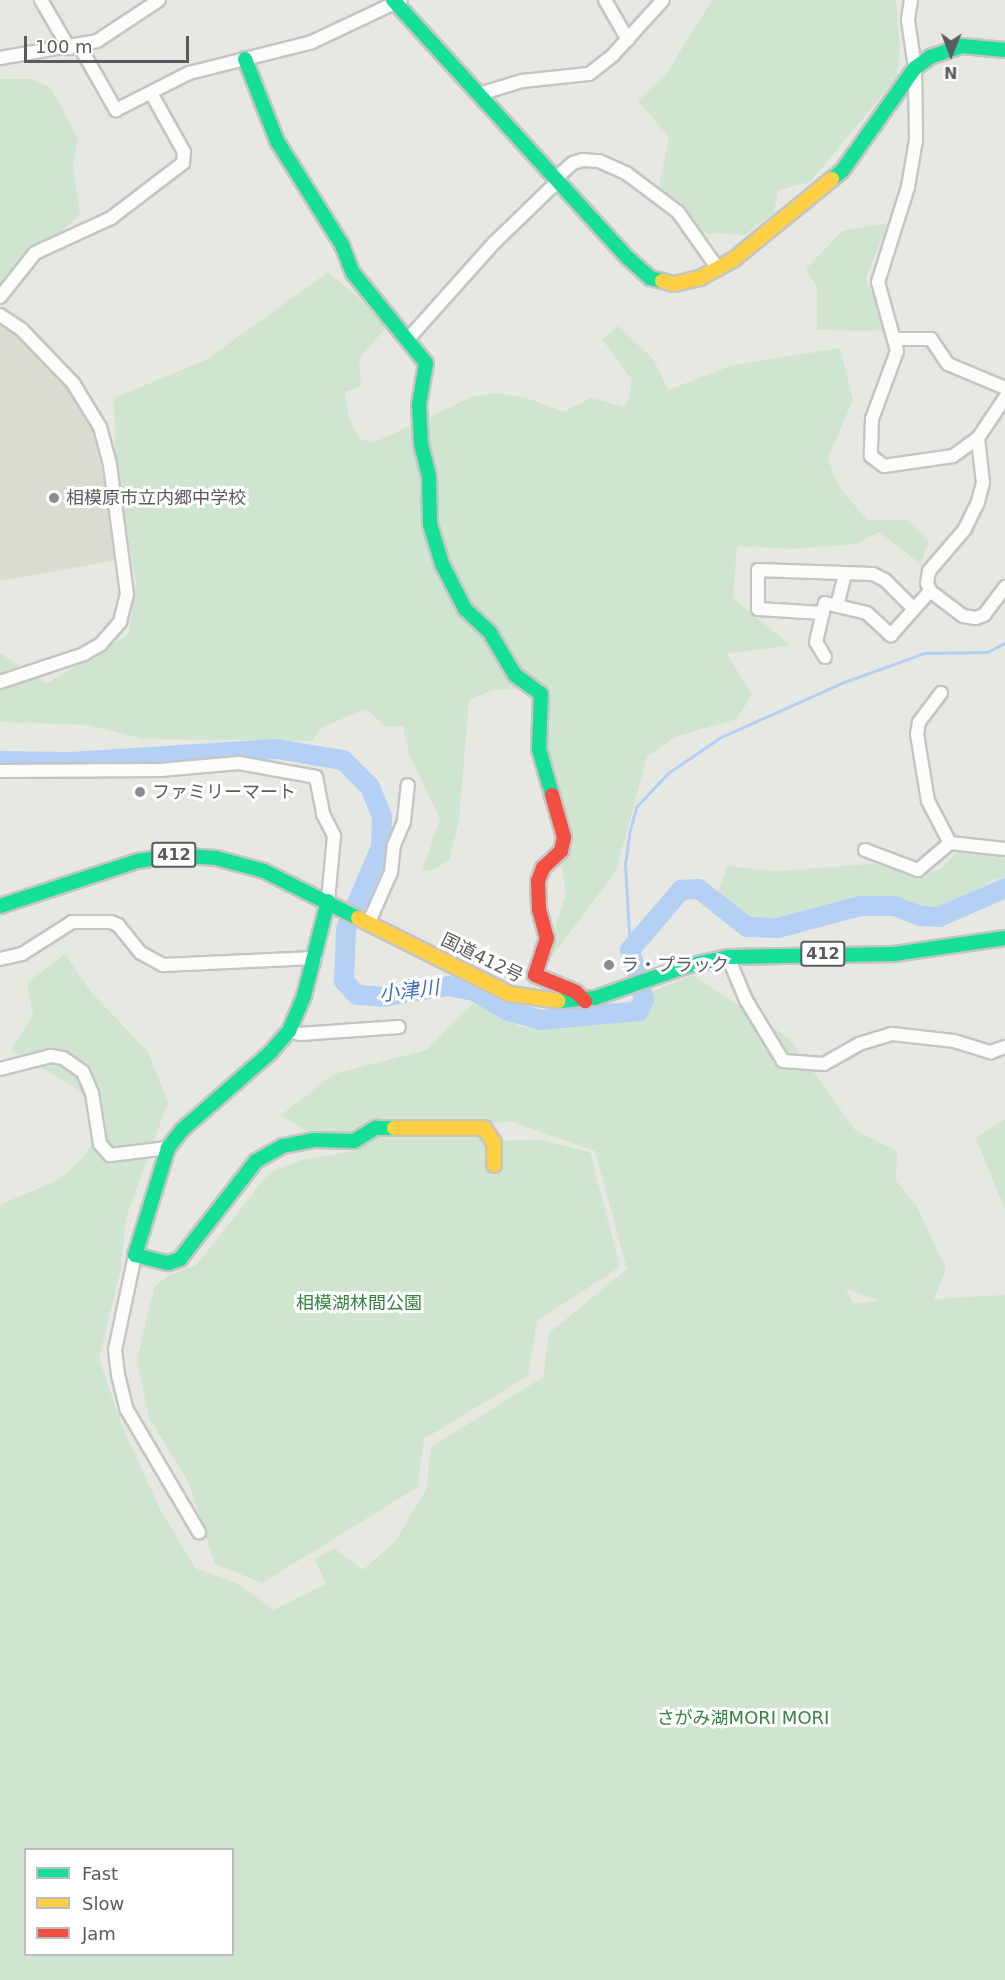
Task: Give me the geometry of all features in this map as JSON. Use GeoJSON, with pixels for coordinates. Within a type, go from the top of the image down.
{"type":"FeatureCollection","features":[{"type":"Feature","properties":{"kind":"main road"},"geometry":{"type":"LineString","coordinates":[[396,1],[556,180],[650,278],[686,283],[718,269],[753,246],[851,163],[915,68],[930,57],[962,46],[1005,50]]}},
{"type":"Feature","properties":{"kind":"main road"},"geometry":{"type":"LineString","coordinates":[[245,59],[277,141],[342,244],[353,273],[409,338],[426,363],[419,405],[421,444],[429,476],[430,524],[442,564],[465,609],[489,631],[515,675],[542,694],[539,748],[564,837],[561,851],[543,868],[538,881],[538,909],[548,938],[535,975],[576,992],[585,1001]]}},
{"type":"Feature","properties":{"kind":"main road","name":"国道412号"},"geometry":{"type":"LineString","coordinates":[[0,906],[138,861],[174,855],[239,862],[328,901],[510,994],[553,1002],[585,1001],[687,966],[728,957],[904,953],[1005,938]]}},
{"type":"Feature","properties":{"kind":"main road"},"geometry":{"type":"LineString","coordinates":[[328,901],[304,996],[289,1031],[271,1053],[182,1130],[168,1148],[156,1177],[135,1255],[168,1263],[180,1259],[255,1161],[283,1146],[314,1140],[354,1140],[376,1128],[484,1128],[494,1143],[494,1165]]}},
{"type":"Feature","properties":{"kind":"street"},"geometry":{"type":"LineString","coordinates":[[41,0],[116,110],[189,73],[312,42],[396,1]]}},
{"type":"Feature","properties":{"kind":"street"},"geometry":{"type":"LineString","coordinates":[[0,58],[75,47],[104,37],[159,0]]}},
{"type":"Feature","properties":{"kind":"street"},"geometry":{"type":"LineString","coordinates":[[604,0],[628,40]]}},
{"type":"Feature","properties":{"kind":"street"},"geometry":{"type":"LineString","coordinates":[[479,94],[522,81],[589,74],[628,40],[663,0]]}},
{"type":"Feature","properties":{"kind":"street"},"geometry":{"type":"LineString","coordinates":[[911,0],[908,31],[915,68],[917,110],[912,169],[878,282],[880,298],[896,339],[894,367],[872,419],[874,461],[884,466],[950,457],[978,438],[1005,398]]}},
{"type":"Feature","properties":{"kind":"street"},"geometry":{"type":"LineString","coordinates":[[0,297],[35,252],[111,218],[183,163],[184,152],[151,93]]}},
{"type":"Feature","properties":{"kind":"street"},"geometry":{"type":"LineString","coordinates":[[409,338],[494,243],[573,163],[583,160],[599,161],[626,173],[678,212],[718,269]]}},
{"type":"Feature","properties":{"kind":"street"},"geometry":{"type":"LineString","coordinates":[[0,315],[22,330],[73,383],[100,427],[110,465],[127,594],[120,622],[101,644],[84,654],[0,682]]}},
{"type":"Feature","properties":{"kind":"street"},"geometry":{"type":"LineString","coordinates":[[896,339],[931,339],[948,364],[1005,388]]}},
{"type":"Feature","properties":{"kind":"street"},"geometry":{"type":"LineString","coordinates":[[825,657],[816,642],[825,603],[867,613],[891,635],[930,591],[929,571],[965,529],[978,502],[983,483],[978,438]]}},
{"type":"Feature","properties":{"kind":"street"},"geometry":{"type":"LineString","coordinates":[[823,613],[758,609],[758,570],[845,573],[879,577],[914,609]]}},
{"type":"Feature","properties":{"kind":"street"},"geometry":{"type":"LineString","coordinates":[[837,606],[845,573]]}},
{"type":"Feature","properties":{"kind":"street"},"geometry":{"type":"LineString","coordinates":[[930,591],[963,616],[976,618],[984,615],[1005,587]]}},
{"type":"Feature","properties":{"kind":"street"},"geometry":{"type":"LineString","coordinates":[[941,693],[919,722],[917,734],[928,801],[950,843]]}},
{"type":"Feature","properties":{"kind":"street"},"geometry":{"type":"LineString","coordinates":[[0,771],[160,770],[239,763],[316,777],[323,814],[334,836],[328,901]]}},
{"type":"Feature","properties":{"kind":"street"},"geometry":{"type":"LineString","coordinates":[[366,920],[391,872],[394,845],[404,821],[408,785]]}},
{"type":"Feature","properties":{"kind":"street"},"geometry":{"type":"LineString","coordinates":[[865,850],[918,870],[950,843],[1005,849]]}},
{"type":"Feature","properties":{"kind":"street"},"geometry":{"type":"LineString","coordinates":[[0,959],[22,954],[62,926],[92,922],[118,925],[141,953],[163,965],[315,958]]}},
{"type":"Feature","properties":{"kind":"street"},"geometry":{"type":"LineString","coordinates":[[728,957],[746,1000],[783,1061],[824,1064],[859,1044],[892,1034],[954,1041],[991,1052],[1005,1047]]}},
{"type":"Feature","properties":{"kind":"street"},"geometry":{"type":"LineString","coordinates":[[289,1031],[300,1034],[399,1027]]}},
{"type":"Feature","properties":{"kind":"street"},"geometry":{"type":"LineString","coordinates":[[0,1069],[51,1056],[63,1058],[83,1072],[92,1093],[100,1144],[110,1155],[168,1148]]}},
{"type":"Feature","properties":{"kind":"street"},"geometry":{"type":"LineString","coordinates":[[135,1255],[115,1350],[118,1375],[127,1410],[199,1532]]}},
{"type":"Feature","properties":{"kind":"shaded area","name":"相模原市立内郷中学校"},"geometry":{"type":"Polygon","coordinates":[[[0,319],[76,389],[97,436],[117,560],[0,581],[0,319]]]}},
{"type":"Feature","properties":{"kind":"green space"},"geometry":{"type":"Polygon","coordinates":[[[712,0],[896,0],[900,50],[896,79],[810,182],[778,190],[774,213],[745,235],[706,233],[656,202],[669,137],[638,101],[665,76],[712,0]]]}},
{"type":"Feature","properties":{"kind":"green space"},"geometry":{"type":"Polygon","coordinates":[[[0,79],[31,79],[51,88],[78,139],[73,164],[80,214],[0,291],[0,79]]]}},
{"type":"Feature","properties":{"kind":"green space"},"geometry":{"type":"Polygon","coordinates":[[[888,223],[866,278],[887,331],[817,330],[817,286],[806,269],[842,231],[888,223]]]}},
{"type":"Feature","properties":{"kind":"green space"},"geometry":{"type":"Polygon","coordinates":[[[328,272],[389,324],[359,359],[361,387],[345,392],[349,419],[360,439],[373,443],[472,397],[496,393],[527,398],[564,412],[590,398],[626,407],[632,380],[602,339],[618,326],[654,360],[668,390],[730,366],[840,348],[853,400],[828,458],[837,484],[867,520],[907,520],[929,541],[921,564],[879,532],[856,544],[792,549],[737,546],[733,598],[790,645],[727,654],[752,694],[737,719],[674,737],[647,757],[616,871],[542,970],[566,893],[532,688],[492,690],[469,700],[459,820],[450,858],[436,869],[422,871],[440,819],[409,754],[403,726],[385,726],[366,709],[320,728],[312,741],[143,739],[89,725],[0,722],[0,653],[46,684],[129,634],[136,583],[116,473],[114,398],[206,360],[328,272]]]}},
{"type":"Feature","properties":{"kind":"green space"},"geometry":{"type":"Polygon","coordinates":[[[962,847],[1005,851],[1005,877],[993,880],[953,904],[925,908],[879,899],[832,907],[786,923],[747,922],[717,896],[727,866],[776,871],[885,863],[916,876],[941,869],[962,847]]]}},
{"type":"Feature","properties":{"kind":"green space","name":"さがみ湖MORI MORI"},"geometry":{"type":"Polygon","coordinates":[[[65,954],[91,992],[148,1052],[168,1102],[126,1218],[121,1268],[99,1358],[122,1426],[161,1511],[195,1568],[236,1583],[274,1610],[326,1584],[315,1560],[334,1548],[363,1570],[395,1541],[426,1490],[431,1447],[543,1377],[549,1333],[627,1269],[595,1151],[513,1122],[375,1126],[356,1138],[306,1131],[281,1115],[334,1074],[426,1050],[475,1002],[520,1027],[562,1029],[692,975],[790,1039],[855,1130],[897,1151],[896,1181],[916,1205],[946,1269],[934,1299],[1005,1295],[1005,1980],[0,1980],[0,1205],[60,1179],[84,1156],[105,1125],[79,1090],[11,1050],[33,1015],[27,983],[65,954]],[[847,1289],[853,1303],[882,1301],[847,1289]]]}},
{"type":"Feature","properties":{"kind":"green space"},"geometry":{"type":"Polygon","coordinates":[[[1005,1119],[1005,1210],[976,1138],[1005,1119]]]}},
{"type":"Feature","properties":{"kind":"green space","name":"相模湖林間公園"},"geometry":{"type":"Polygon","coordinates":[[[377,1131],[475,1132],[487,1141],[541,1140],[590,1152],[620,1267],[537,1321],[528,1376],[424,1439],[418,1487],[262,1583],[215,1564],[189,1483],[149,1418],[137,1360],[147,1317],[155,1286],[168,1276],[197,1264],[269,1173],[301,1160],[349,1152],[377,1131]]]}},
{"type":"Feature","properties":{"kind":"waterway"},"geometry":{"type":"LineString","coordinates":[[630,950],[625,864],[630,830],[636,807],[668,773],[721,737],[844,682],[924,653],[987,652],[1005,643]]}},
{"type":"Feature","properties":{"kind":"waterway","name":"小津川"},"geometry":{"type":"LineString","coordinates":[[0,761],[71,762],[277,749],[343,760],[370,787],[382,817],[381,847],[346,929],[344,981],[357,995],[383,997],[448,986],[474,991],[508,1011],[541,1020],[639,1011],[644,999],[630,950],[681,890],[699,889],[747,927],[778,928],[860,906],[894,906],[920,916],[939,917],[1005,888]]}},
{"type":"Feature","properties":{"kind":"traffic: fast"},"geometry":{"type":"LineString","coordinates":[[393,0],[628,258],[650,278],[662,281]]}},
{"type":"Feature","properties":{"kind":"traffic: fast"},"geometry":{"type":"LineString","coordinates":[[832,179],[842,171],[915,68],[930,57],[962,46],[1005,50]]}},
{"type":"Feature","properties":{"kind":"traffic: fast"},"geometry":{"type":"LineString","coordinates":[[245,59],[277,141],[342,245],[353,273],[426,363],[419,405],[421,444],[429,476],[430,524],[442,564],[465,609],[489,631],[515,675],[541,694],[539,749],[552,795]]}},
{"type":"Feature","properties":{"kind":"traffic: fast"},"geometry":{"type":"LineString","coordinates":[[0,906],[138,861],[174,855],[216,858],[264,871],[358,918]]}},
{"type":"Feature","properties":{"kind":"traffic: fast"},"geometry":{"type":"LineString","coordinates":[[328,901],[304,996],[289,1031],[271,1052],[182,1130],[168,1148],[135,1255],[168,1263],[180,1259],[256,1161],[283,1146],[314,1140],[354,1141],[376,1128],[394,1128]]}},
{"type":"Feature","properties":{"kind":"traffic: fast"},"geometry":{"type":"LineString","coordinates":[[559,1001],[595,998],[687,966],[728,957],[894,954],[1005,938]]}},
{"type":"Feature","properties":{"kind":"traffic: slow"},"geometry":{"type":"LineString","coordinates":[[662,281],[674,284],[700,278],[733,260],[832,179]]}},
{"type":"Feature","properties":{"kind":"traffic: slow"},"geometry":{"type":"LineString","coordinates":[[358,918],[510,994],[559,1001]]}},
{"type":"Feature","properties":{"kind":"traffic: slow"},"geometry":{"type":"LineString","coordinates":[[394,1128],[484,1128],[494,1143],[494,1165]]}},
{"type":"Feature","properties":{"kind":"traffic: jam"},"geometry":{"type":"LineString","coordinates":[[552,795],[564,837],[561,851],[543,868],[538,881],[539,909],[547,938],[535,975],[576,992],[585,1001]]}},
{"type":"Feature","properties":{"kind":"place","name":"相模原市立内郷中学校"},"geometry":{"type":"Point","coordinates":[54,498]}},
{"type":"Feature","properties":{"kind":"place","name":"ファミリーマート"},"geometry":{"type":"Point","coordinates":[140,792]}},
{"type":"Feature","properties":{"kind":"place","name":"ラ・プラック"},"geometry":{"type":"Point","coordinates":[609,965]}}]}
